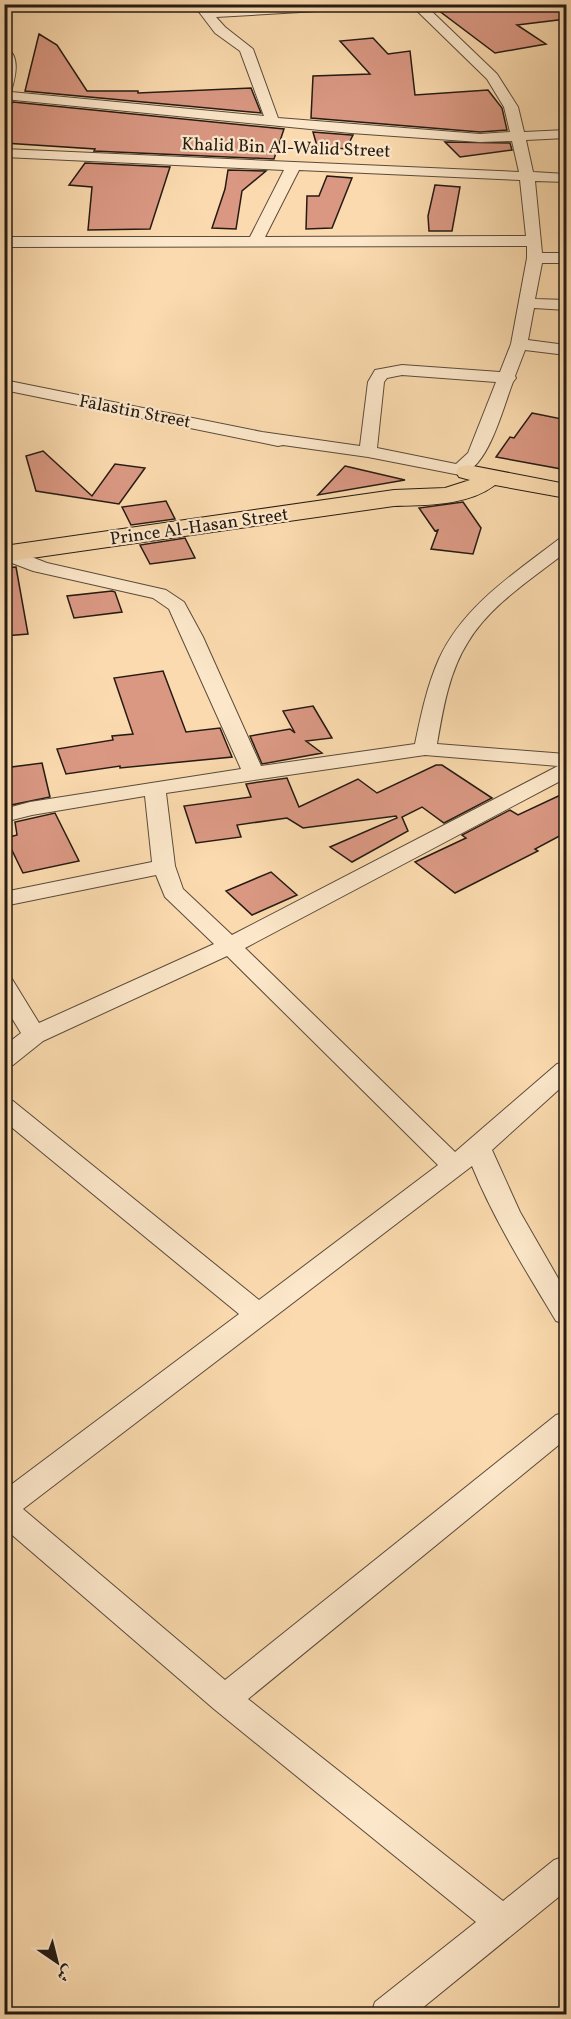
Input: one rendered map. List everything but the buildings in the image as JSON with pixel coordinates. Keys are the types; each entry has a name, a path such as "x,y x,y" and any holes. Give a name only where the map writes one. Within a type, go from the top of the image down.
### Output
{"main road":[{"name":"Prince Al-Hasan Street","path":"394,498 461,468 485,481 567,502"},
{"name":"Prince Al-Hasan Street","path":"6,554 394,498 453,493 485,481 567,491"}],"street":[{"path":"204,9 368,4"},
{"path":"416,4 492,77 511,107 527,176 535,258 519,345 508,378 461,468 485,481"},
{"path":"204,9 220,30 246,49 273,122"},
{"path":"4,51 11,69 4,93 273,122 480,138 567,134"},
{"name":"Khalid Bin Al-Walid Street","path":"4,153 567,178"},
{"path":"256,240 293,167"},
{"path":"4,242 534,241"},
{"path":"535,258 567,258"},
{"path":"526,303 567,305"},
{"path":"519,345 567,350"},
{"path":"368,452 376,382 381,374 402,370 508,378"},
{"name":"Falastin Street","path":"4,385 265,437 461,468"},
{"name":"Falastin Street","path":"265,437 305,448 461,468"},
{"path":"425,749 435,702 447,662 463,633 481,612 567,543"},
{"path":"6,554 40,567 159,594 177,606 254,774"},
{"path":"4,816 155,788 425,749 567,760"},
{"path":"4,1059 34,1035 230,946 567,770"},
{"path":"155,788 164,866 172,892 454,1166"},
{"path":"4,899 164,866"},
{"path":"4,984 34,1035"},
{"path":"503,1922 225,1699 4,1508 478,1148 567,1070"},
{"path":"4,1107 259,1315"},
{"path":"478,1148 490,1181 528,1252 567,1314"},
{"path":"225,1699 567,1423"},
{"path":"387,2014 567,1871"}]}
